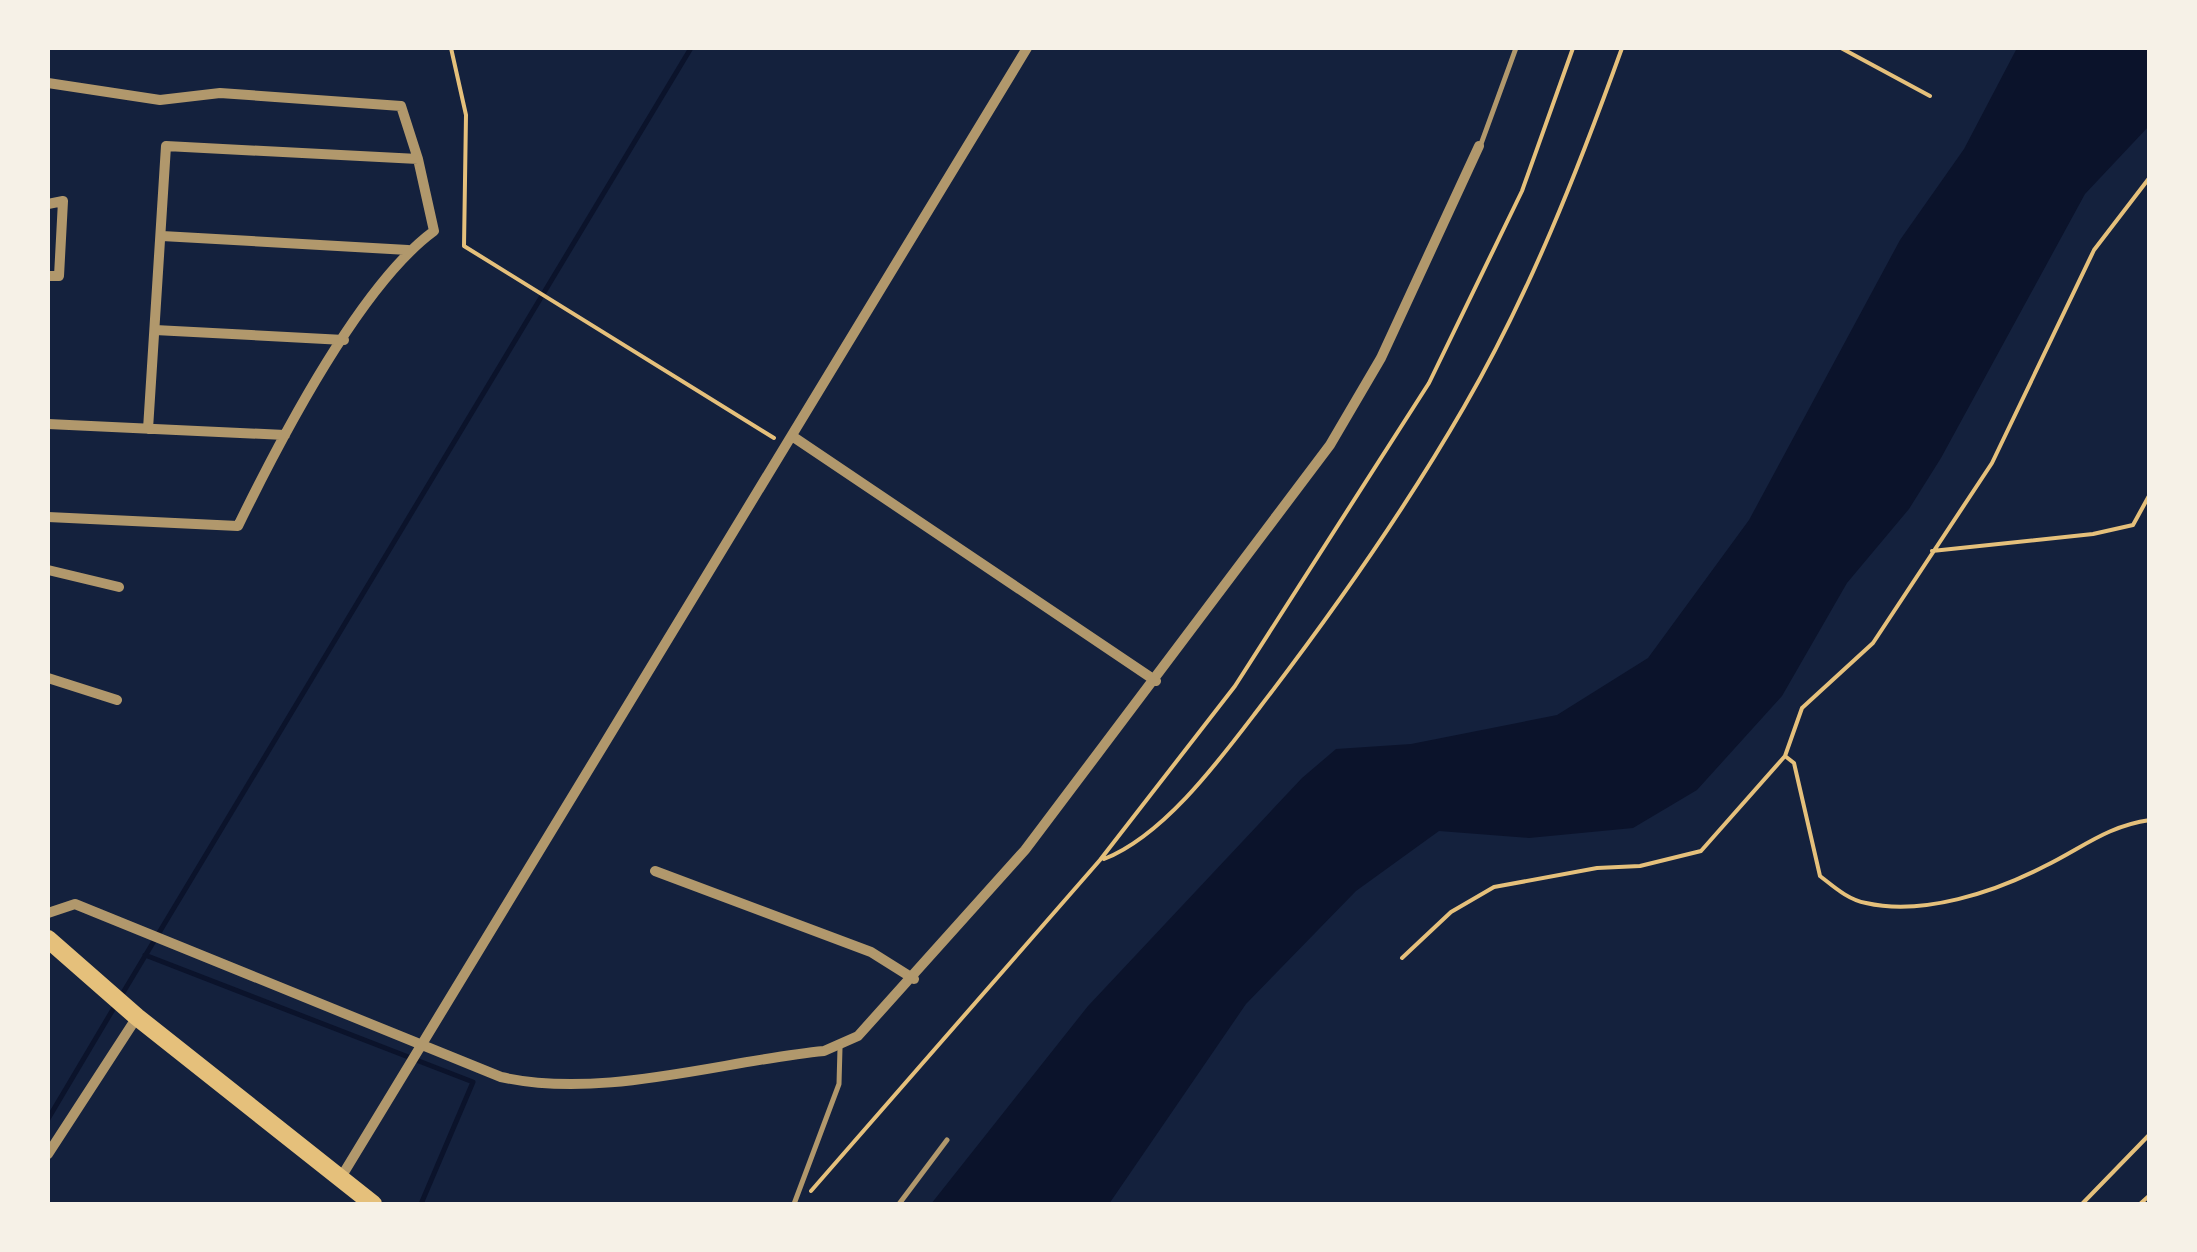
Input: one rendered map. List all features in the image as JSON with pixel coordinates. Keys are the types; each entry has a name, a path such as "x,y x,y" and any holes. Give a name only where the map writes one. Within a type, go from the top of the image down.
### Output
{"main road":[{"path":"48,939 137,1017 372,1204"}],"street":[{"path":"340,1179 1027,48"},
{"path":"48,83 160,100 220,94 401,106 434,231 408,250 344,340 285,435 238,526 48,518"},
{"path":"148,429 166,146 418,159"},
{"path":"48,913 76,904 501,1077 539,1086 584,1084 840,1048 858,1036 914,979 1026,850 1330,445 1382,358 1480,146"},
{"path":"48,204 62,201 58,276 48,276"},
{"path":"162,236 408,250"},
{"path":"155,330 344,340"},
{"path":"48,424 285,435"},
{"path":"789,441 1156,681"},
{"path":"48,570 120,587"},
{"path":"48,678 117,700"},
{"path":"655,871 872,952 914,979"},
{"path":"48,1154 137,1017"}],"lane":[{"path":"1480,146 1516,48"},
{"path":"794,1204 839,1084 840,1048"},
{"path":"900,1204 946,1140"}],"path":[{"path":"451,48 466,114 464,246 789,441"},
{"path":"809,1194 1100,860 1235,686 1429,383 1522,191 1573,48"},
{"path":"1100,860 1114,854 1171,810 1215,765 1296,660 1454,422 1544,246 1622,48"},
{"path":"1841,48 1930,96"},
{"path":"1402,958 1451,912 1494,887 1598,868 1640,866 1701,851 1785,756 1802,708 1873,643 1992,463 2094,250 2150,177"},
{"path":"1932,552 2093,534 2133,524 2150,494"},
{"path":"1785,756 1794,762 1820,876 1866,904 1920,904 1974,895 2046,866 2106,830 2150,820"},
{"path":"2082,1204 2150,1134"},
{"path":"2140,1204 2150,1194"}],"water":[{"path":"2017,48 2149,48 2149,126 2085,194 1941,458 1909,509 1847,583 1782,696 1697,790 1633,828 1529,838 1439,831 1356,891 1246,1004 1109,1204 931,1204 1088,1006 1302,778 1336,749 1411,744 1557,715 1648,658 1749,520 1900,240 1964,149"}],"waterway":[{"path":"121,996 691,48"},
{"path":"145,955 473,1082 421,1204"},
{"path":"48,1119 115,1006"}]}
